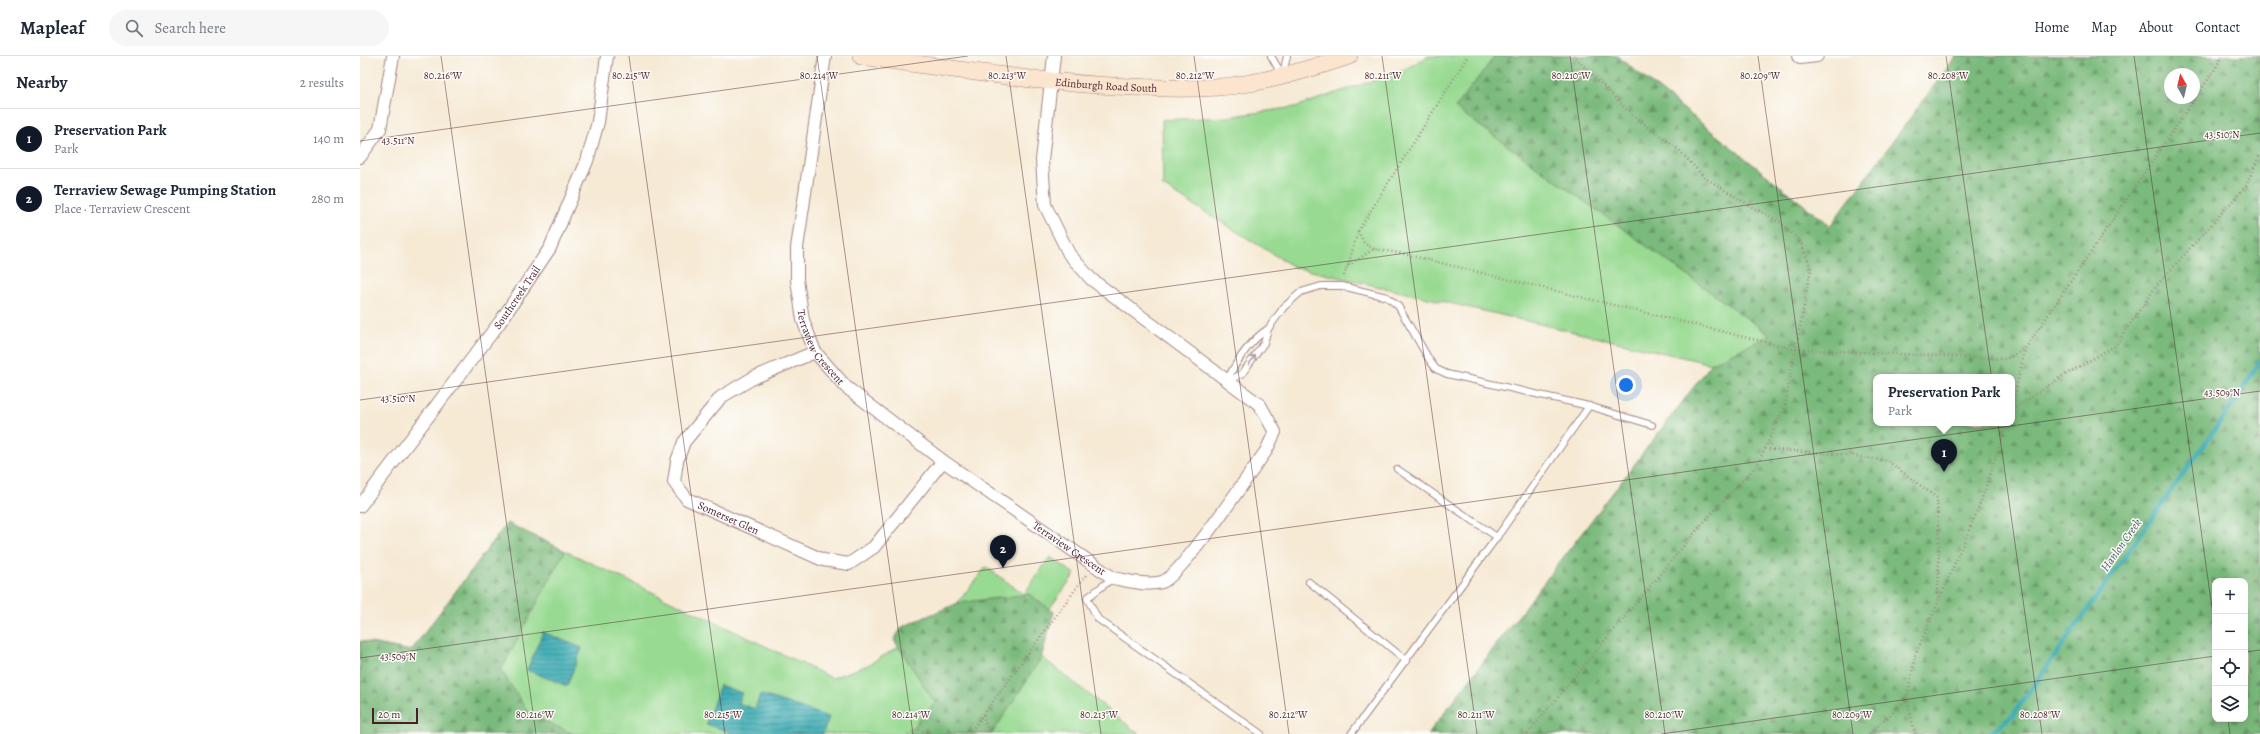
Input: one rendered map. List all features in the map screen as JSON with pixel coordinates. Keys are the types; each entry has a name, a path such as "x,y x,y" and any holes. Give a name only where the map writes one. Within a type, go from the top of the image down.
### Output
{"main road":[{"name":"Edinburgh Road South","path":"861,56 1050,82 1199,88 1232,85 1282,76 1349,56"}],"street":[{"path":"360,157 380,129 393,56"},
{"name":"Southcreek Trail","path":"360,506 500,322 550,248 587,161 598,122 607,56"},
{"name":"Terraview Crescent","path":"825,56 797,248 797,280 803,320 815,352 846,387 943,461 1093,565 1113,578 1138,583 1162,582 1184,563 1266,451 1275,432 1260,405 1226,382 1092,279 1069,254 1045,205 1042,160 1054,56"},
{"path":"1798,56 1800,58 1817,56"},
{"name":"Somerset Glen","path":"815,352 753,378 721,397 684,442 677,461 674,482 687,500 823,560 850,564 874,547 943,461"}],"lane":[{"path":"1271,56 1282,76"},
{"path":"1282,76 1287,56"},
{"path":"1226,382 1234,368 1258,336 1268,329 1284,307 1301,292 1321,286 1342,286 1387,297 1398,306 1430,361 1436,368 1447,374 1589,406 1652,425"},
{"path":"1226,382 1242,374 1264,343 1268,329"},
{"path":"1351,734 1407,661 1589,406"},
{"path":"1397,469 1496,537"},
{"path":"1113,578 1087,598 1098,619 1261,734"},
{"path":"1309,582 1407,661"}],"path":[{"path":"1342,286 1358,231 1468,56"},
{"path":"1526,734 1702,524 1757,465 1785,406 1794,349 1811,268 1800,241 1779,221 1752,207 1704,177 1679,150 1632,116 1574,56"},
{"path":"2015,394 2025,349 2215,69 2222,56"},
{"path":"2015,406 2061,377 2116,346 2157,285 2246,186 2260,154"},
{"path":"1358,231 1364,242 1374,249 1400,253 1794,349 2006,359 2025,349"},
{"path":"1347,266 1374,249"},
{"path":"1915,734 1907,699 1915,656 1979,507 2006,426"},
{"path":"1764,449 1848,455 1888,462 1937,498 1939,548 1938,603"},
{"path":"969,734 1093,565"},
{"path":"1869,734 1907,699"},
{"path":"983,714 989,734"},
{"path":"908,734 916,729 934,734"}],"green space":[{"path":"1429,56 1617,56 1830,226 1958,56 2260,56 2260,734 1428,734 1712,364 1294,267 1163,186 1162,120 1227,117 1295,107 1401,71"},
{"path":"1495,56 1617,56 1830,226 1956,56 2260,56 2260,734 1428,734 1712,363 1770,335 1455,108"},
{"path":"507,523 832,678 868,665 944,620 986,567 1024,594 1050,557 1075,574 1024,643 1139,734 360,734 360,641 411,651"},
{"path":"507,523 565,551 501,670 530,715 574,734 360,734 360,641 411,651"},
{"path":"1029,594 1054,612 1041,658 992,734 907,734 935,703 894,640 902,627 958,603"}],"water":[{"path":"543,632 582,648 567,686 527,670"},
{"path":"720,685 742,693 738,703 755,709 760,694 829,717 823,734 735,734 706,724"}],"waterway":[{"name":"Hanlon Creek","path":"1989,734 2013,715 2239,395 2260,361"}],"place":[{"name":"Preservation Park","path":"1944,472"},
{"name":"Terraview Sewage Pumping Station","path":"1003,568"}]}
